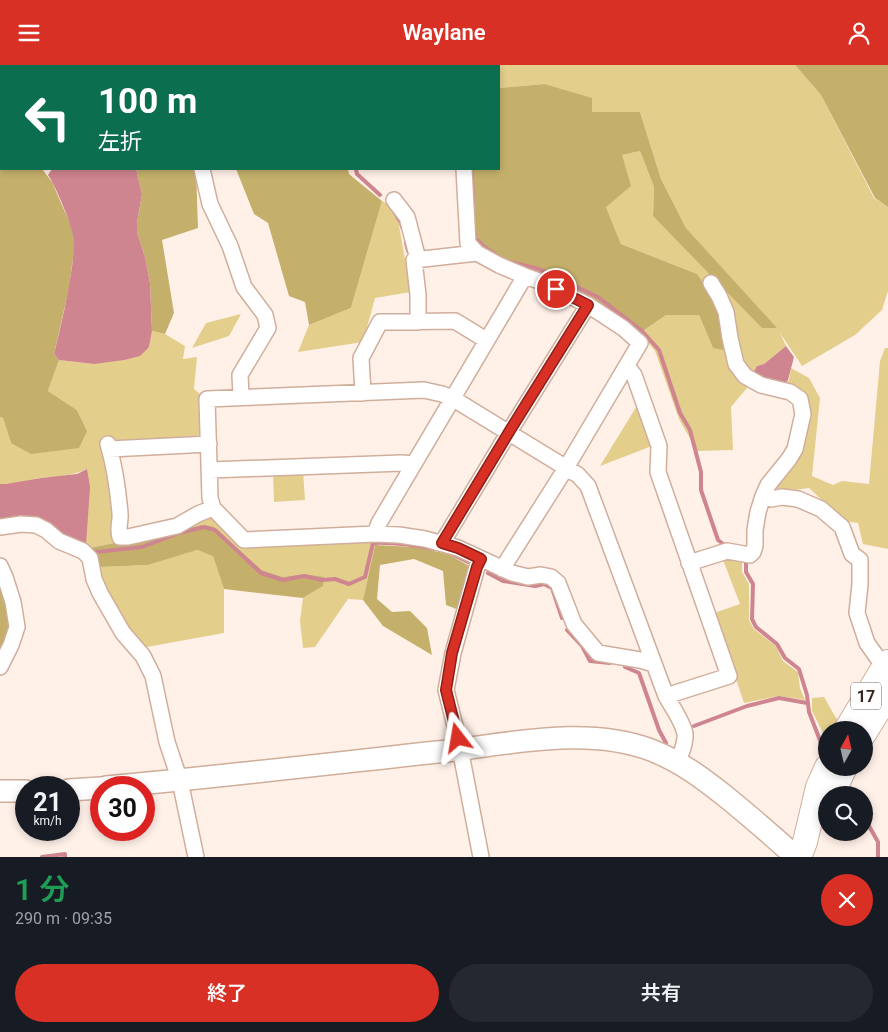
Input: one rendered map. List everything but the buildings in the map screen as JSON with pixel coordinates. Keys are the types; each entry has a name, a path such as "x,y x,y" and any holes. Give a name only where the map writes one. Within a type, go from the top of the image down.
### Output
{"main road":[{"name":"17","path":"851,721 886,664"},
{"name":"17","path":"872,721 888,695"},
{"path":"800,852 818,787 823,776"},
{"path":"800,852 818,819"}],"street":[{"path":"202,170 210,204 230,246 244,287 265,315 268,328 240,375 241,397"},
{"path":"464,170 468,243 477,253 499,265 539,281 588,305 623,328 640,343 566,468 502,569"},
{"path":"394,200 407,217 418,259"},
{"path":"418,322 418,295 414,260 477,253"},
{"path":"375,535 379,523 413,464 525,276"},
{"path":"689,563 733,552 750,555 753,552 758,512 763,496 768,485 795,449 803,414 800,399 790,392 761,385 745,376 736,364 726,313 711,283"},
{"path":"442,543 588,305"},
{"path":"363,393 361,358 380,322 455,321 486,340"},
{"path":"627,366 634,375 659,446 658,472 729,676 666,696"},
{"path":"654,663 598,653 574,624 558,583 551,577 541,575 528,577 512,573 458,548 442,543 399,535 244,540 214,508 210,498 207,399 424,390 442,394 452,399 578,475 588,486 654,663 666,696 682,725 685,734 684,746 678,762"},
{"path":"209,444 109,447 116,471 121,517 120,537 128,537 176,526 214,508"},
{"path":"210,470 413,464"},
{"path":"763,496 770,499 782,497 798,499 821,509 842,527 852,554 860,560 857,613 867,643 886,664"},
{"path":"0,527 21,524 36,525 46,530 59,541 83,551 90,558 94,579 100,593 123,633 142,657 153,676 167,741 180,781 196,857"},
{"path":"481,559 452,653 446,690 461,750 481,857"},
{"path":"0,565 13,601 17,627 0,667"},
{"path":"155,783 461,750 558,737 592,738 650,749 678,762 800,852"},
{"path":"0,791 15,791"}],"shaded area":[{"path":"500,65 795,65 821,95 874,198 888,207 888,291 882,310 855,335 802,366 780,333 786,346 764,364 757,366 753,373 730,352 747,388 731,407 733,450 697,451 679,419 655,351 640,333 666,315 699,315 713,348 697,274 621,244 606,207 622,155 640,151 654,187 653,216 776,328 686,228 661,179 640,112 592,112 544,84 500,88"},
{"path":"795,65 888,65 888,207 875,198 821,95"},
{"path":"544,84 592,98 592,112 640,112 661,179 686,228 777,328 762,328 653,216 654,187 640,151 622,155 631,186 606,207 621,244 697,274 716,302 729,351 713,348 699,315 666,315 640,333 595,300 537,272 505,262 471,242 469,170 500,170 500,88"},
{"path":"0,170 43,170 52,182 71,226 74,238 69,288 54,354 59,360 48,391 77,410 87,431 79,448 31,454 11,443 3,418 0,417"},
{"path":"51,170 136,170 142,194 137,232 145,257 150,283 152,331 149,347 140,356 94,364 59,360 54,354 72,267 74,240 63,206 48,175"},
{"path":"136,170 196,170 198,228 162,240 174,313 165,334 152,331 150,283 145,257 137,232 142,194"},
{"path":"236,170 348,170 349,174 382,201 351,308 309,325 305,302 289,296 268,223 254,214"},
{"path":"382,201 396,209 411,292 375,298 363,342 298,352 309,325 351,308"},
{"path":"241,314 229,336 192,348 206,323"},
{"path":"152,331 165,334 185,346 183,359 197,357 194,389 200,394 202,433 196,436 100,447 110,469 114,543 90,548 85,545 87,469 69,475 0,484 0,417 3,418 11,443 87,431 77,410 48,391 59,360 94,364 149,347"},
{"path":"786,346 794,357 788,380 785,384 767,380 753,373 757,366 764,364"},
{"path":"885,348 888,348 888,549 863,544 858,523 844,521 809,488 779,492 774,482 807,415 785,384 789,380 791,368 809,378 820,398 812,476 833,485 842,481 869,484 880,361"},
{"path":"638,404 652,446 600,466"},
{"path":"87,469 90,487 86,545 0,523 0,484 77,474"},
{"path":"303,471 305,500 274,502 273,473"},
{"path":"207,516 216,517 245,546 371,541 375,545 363,600 348,599 315,647 303,648 300,621 303,598 323,586 303,574 283,577 262,570 214,527 181,530"},
{"path":"203,525 214,527 262,570 283,577 303,574 324,577 323,586 303,598 224,589 213,556 197,550 148,565 101,567 89,552 90,548 114,543 132,543"},
{"path":"375,545 415,547 448,554 471,567 459,610 446,605 443,571 414,559 380,565 377,599 392,612 410,611 427,628 432,655 383,626 363,600"},
{"path":"196,550 213,555 224,589 224,633 141,648 103,594 101,567 148,565"},
{"path":"732,557 742,562 742,572 749,584 749,620 754,629 776,646 783,661 798,672 800,688 805,700 779,696 744,703 714,613 740,604 723,560"},
{"path":"0,573 13,625 0,653"},
{"path":"824,697 838,721 818,721 818,723 812,711 812,698"}],"waterway":[{"path":"356,170 357,174 380,195"},
{"path":"472,170 473,204"},
{"path":"394,211 402,227"},
{"path":"475,233 475,238 499,257"},
{"path":"406,243 408,251"},
{"path":"507,261 539,269 598,297 641,330 659,350 680,413 690,430 701,472 701,490 718,540 727,547"},
{"path":"91,550 96,552 142,547 179,533 204,527 215,530 261,573 283,580 304,576 322,580 335,579 349,584 365,577 373,543 403,544 434,549"},
{"path":"450,553 468,562"},
{"path":"742,559 746,562 746,572 753,584 752,619 756,627 777,644 785,658 799,669 807,695 809,712 818,735"},
{"path":"488,573 503,581 535,586 544,584 552,588 562,618"},
{"path":"567,630 582,646 590,661 610,663"},
{"path":"625,667 639,673 659,730 666,743"},
{"path":"694,726 747,706 779,698 807,703"},
{"path":"873,833 878,842 878,857"},
{"path":"42,857 65,854 65,857"}],"route":[{"path":"458,738 446,690 452,653 481,559 442,543 588,305 556,289"}]}
